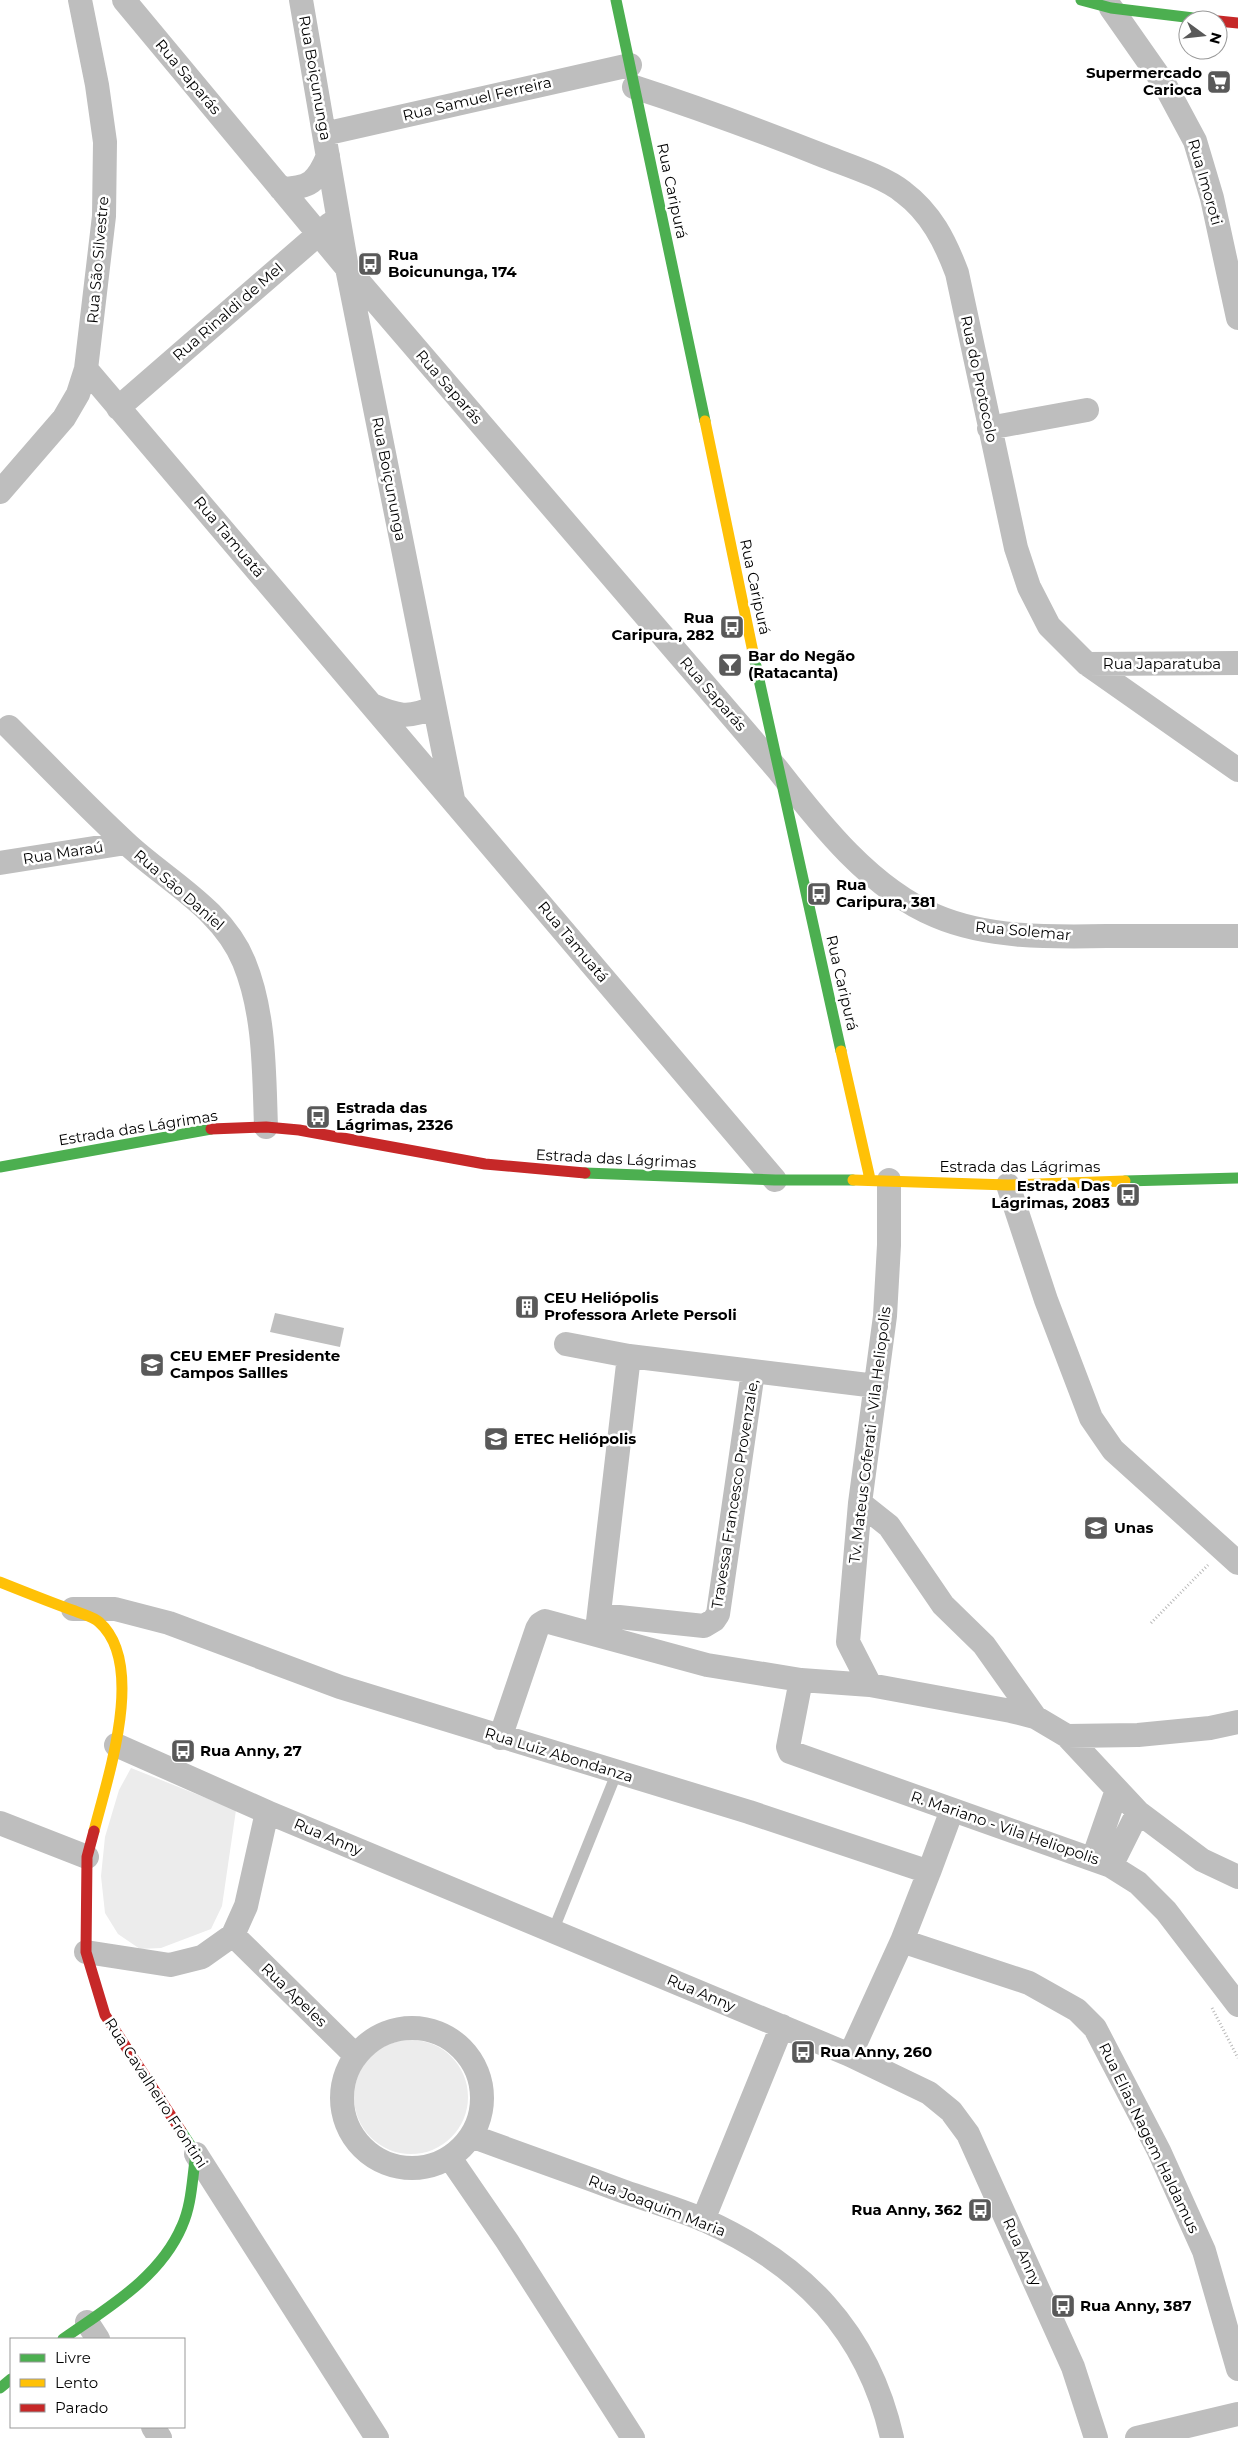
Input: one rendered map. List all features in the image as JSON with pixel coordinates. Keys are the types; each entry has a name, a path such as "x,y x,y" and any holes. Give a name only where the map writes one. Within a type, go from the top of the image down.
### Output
{"street":[{"name":"Rua Saparás","path":"124,0 347,268 778,770"},
{"name":"Rua Boiçununga","path":"301,0 347,268 453,801"},
{"name":"Rua Caripurá","path":"616,0 778,770 880,1179"},
{"path":"1081,0 1111,8 1178,16"},
{"name":"Rua São Silvestre","path":"0,492 64,418 78,394 86,369 104,216 105,142 87,3"},
{"name":"Rua Imoroti","path":"1111,8 1165,85 1195,141 1212,198 1238,318"},
{"name":"Rua Samuel Ferreira","path":"326,145 632,76"},
{"name":"Rua do Protocolo","path":"632,76 722,116 862,170 903,191 927,215 945,241 957,273 1016,548 1029,588 1049,626 1087,664 1238,770"},
{"name":"Rua Boiçununga","path":"281,189 299,188 307,185 322,171 326,145"},
{"name":"Rua Rinaldi de Mel","path":"118,408 339,217"},
{"name":"Rua Tamuatá","path":"86,369 775,1180"},
{"path":"989,428 1087,410"},
{"name":"Rua Japaratuba","path":"1087,664 1238,663"},
{"name":"Rua Tamuatá","path":"372,705 397,714 407,715 419,714 434,707"},
{"name":"Rua São Daniel","path":"9,727 126,843 191,897 224,928 244,961 256,999 264,1057 266,1126"},
{"name":"Rua Solemar","path":"778,770 819,823 856,860 902,897 936,916 975,928 1036,935 1238,936"},
{"name":"Rua Maraú","path":"0,863 126,843"},
{"name":"Estrada das Lágrimas","path":"0,1167 210,1129 266,1126 299,1130 485,1164 648,1177 775,1180 880,1179 1008,1185 1238,1178"},
{"name":"Tv. Mateus Coferati - Vila Heliopolis","path":"870,1685 848,1642 860,1503 876,1386 890,1245 880,1179"},
{"path":"1008,1185 1046,1300 1091,1418 1112,1450 1230,1556"},
{"path":"566,1344 629,1356 876,1386"},
{"path":"598,1624 629,1356"},
{"name":"Travessa Francesco Provenzale,","path":"598,1624 704,1626 714,1620 718,1614 753,1372"},
{"path":"860,1503 889,1526 944,1606 984,1645 1035,1717"},
{"name":"Rua Luiz Abondanza","path":"0,1582 71,1609 115,1610 169,1623 340,1687 500,1738 749,1812 929,1872"},
{"name":"Rua Cavalheiro Frontini","path":"71,1609 98,1621 111,1639 121,1665 122,1708 116,1745 87,1857 86,1952 105,2016 196,2154 377,2438"},
{"path":"500,1738 540,1624 545,1621 598,1624 646,1650 707,1665 801,1680 870,1685 1035,1717 1067,1736 1138,1812 1202,1860 1238,1876"},
{"name":"R. Mariano - Vila Heliopolis","path":"801,1680 788,1747 790,1752 1102,1862 1138,1882 1166,1911 1238,2005"},
{"path":"1067,1736 1138,1735 1210,1728 1238,1722"},
{"name":"Rua Anny","path":"116,1745 267,1812 850,2055 929,2093 951,2111 968,2134 1072,2367 1096,2438"},
{"path":"1102,1862 1117,1790"},
{"path":"850,2055 902,1941 952,1810"},
{"path":"86,1952 170,1965 202,1957 233,1935 246,1906 267,1812"},
{"path":"1102,1862 1138,1812"},
{"path":"0,1822 87,1857"},
{"name":"Rua Apeles","path":"233,1935 355,2055"},
{"name":"Rua Elias Nagem Haldamus","path":"902,1941 1029,1983 1077,2010 1095,2028 1158,2151 1204,2251 1238,2369"},
{"path":"703,2220 782,2026"},
{"path":"419,2027 442,2034 462,2048 476,2067 482,2090 481,2114 471,2136 450,2158 430,2167 408,2169 387,2165 368,2154 353,2138 344,2118 341,2096 345,2074 355,2055 373,2039 395,2029 419,2027"},
{"name":"Rua Joaquim Maria","path":"471,2136 703,2220 779,2261 812,2289 842,2326 864,2360 888,2422 892,2438"},
{"path":"67,2338 93,2331 168,2250 182,2226 190,2196 196,2154"},
{"path":"450,2158 507,2241 633,2438"},
{"path":"0,2388 10,2380"},
{"path":"1137,2438 1238,2414"}],"lane":[{"path":"553,1931 617,1772"}],"path":[{"path":"1151,1622 1230,1556"},
{"path":"1220,2024 1238,2058"}],"shaded area":[{"path":"275,1313 344,1328 340,1347 270,1332"},
{"path":"131,1768 236,1810 222,1906 211,1929 161,1948 140,1949 118,1934 105,1913 101,1876 105,1837 119,1790"},
{"path":"411,2040 433,2045 451,2057 463,2075 468,2097 463,2119 451,2137 433,2149 411,2154 389,2149 371,2137 359,2119 354,2097 359,2075 371,2057 389,2045"}],"traffic: fast":[{"path":"616,0 705,421"},
{"path":"1081,0 1111,8 1178,16"},
{"path":"754,657 841,1051"},
{"path":"0,1167 211,1129"},
{"path":"585,1173 775,1180 853,1180"},
{"path":"1125,1181 1238,1178"},
{"path":"64,2338 131,2290 160,2261 172,2245 188,2209 196,2154 181,2131"},
{"path":"0,2388 10,2380"}],"traffic: slow":[{"path":"705,421 754,657"},
{"path":"841,1051 870,1179"},
{"path":"853,1180 1008,1185 1125,1181"},
{"path":"0,1582 94,1619 99,1622 113,1641 120,1665 122,1693 114,1753 94,1831"}],"traffic: jam":[{"path":"1228,22 1238,23"},
{"path":"211,1129 266,1127 299,1130 485,1164 585,1173"},
{"path":"94,1831 87,1857 86,1952 105,2015 181,2131"}],"place":[{"name":"Supermercado Carioca","path":"1219,82"},
{"name":"Rua Boicununga, 174","path":"370,264"},
{"name":"Rua Caripura, 282","path":"732,627"},
{"name":"Bar do Negão (Ratacanta)","path":"730,665"},
{"name":"Rua Caripura, 381","path":"819,894"},
{"name":"Estrada das Lágrimas, 2326","path":"318,1117"},
{"name":"Estrada Das Lágrimas, 2083","path":"1128,1195"},
{"name":"CEU Heliópolis Professora Arlete Persoli","path":"527,1307"},
{"name":"CEU EMEF Presidente Campos Sallles","path":"152,1365"},
{"name":"ETEC Heliópolis","path":"496,1439"},
{"name":"Unas","path":"1096,1528"},
{"name":"Rua Anny, 27","path":"183,1751"},
{"name":"Rua Anny, 260","path":"803,2052"},
{"name":"Rua Anny, 362","path":"980,2210"},
{"name":"Rua Anny, 387","path":"1063,2306"}]}
